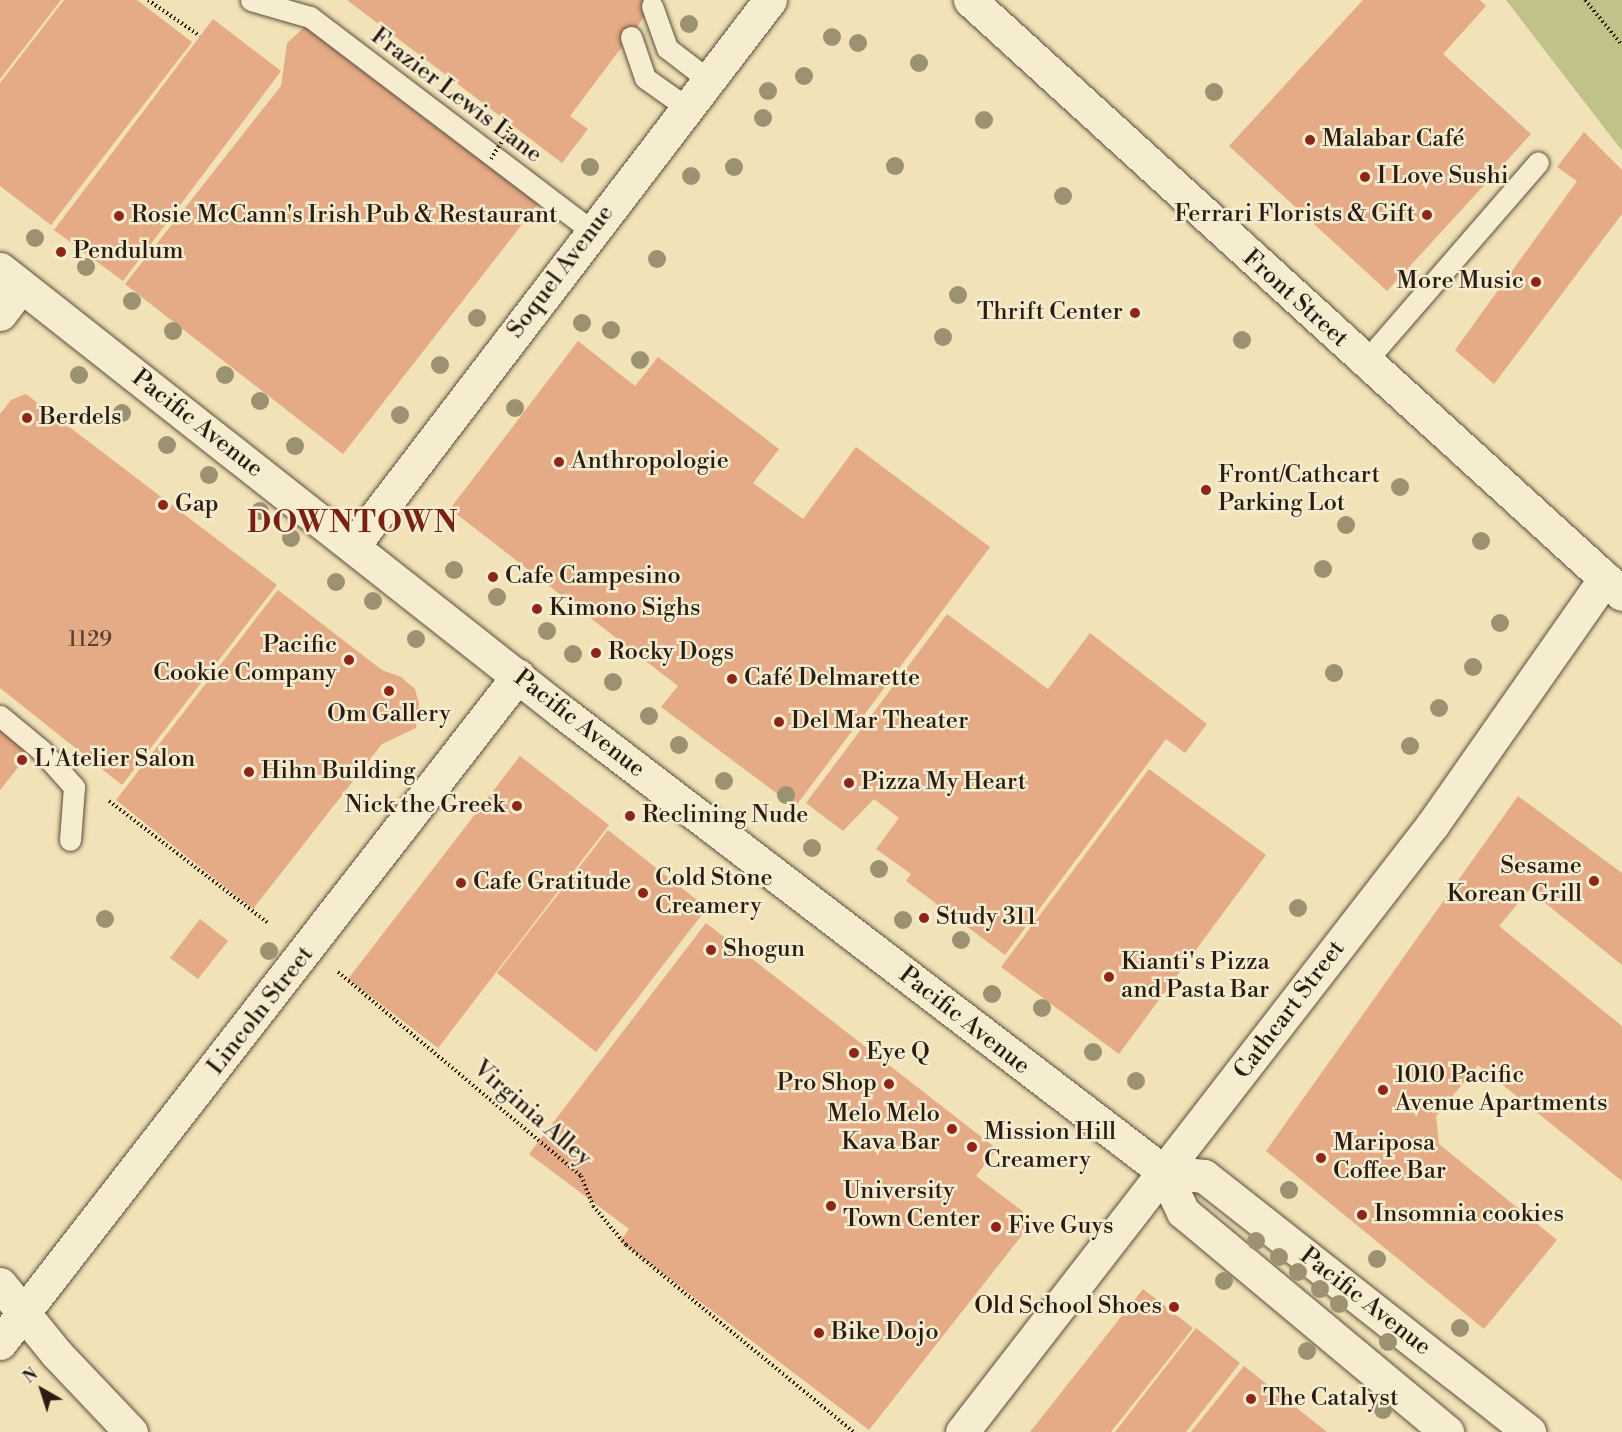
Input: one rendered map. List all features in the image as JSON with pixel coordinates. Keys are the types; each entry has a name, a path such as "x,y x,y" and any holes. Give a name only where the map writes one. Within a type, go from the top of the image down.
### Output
{"street":[{"name":"Soquel Avenue","path":"353,546 706,78 770,0"},
{"name":"Front Street","path":"970,0 1613,586"},
{"name":"Pacific Avenue","path":"11,277 518,676 1164,1172 1183,1212 1447,1432"},
{"path":"0,314 11,277"},
{"name":"Cathcart Street","path":"962,1432 1433,824 1613,586"},
{"name":"Lincoln Street","path":"0,1343 308,951 518,676"},
{"name":"Pacific Avenue","path":"1164,1172 1204,1176 1529,1432"},
{"path":"0,1284 131,1432"}],"lane":[{"name":"Frazier Lewis Lane","path":"250,0 310,17 592,231"},
{"path":"652,6 667,48 706,78"},
{"path":"631,37 645,78 686,107"},
{"path":"1365,362 1538,162"},
{"path":"0,716 41,750 74,787 70,840"}],"path":[{"path":"148,0 200,36"},
{"path":"1585,0 1622,45"},
{"path":"491,159 512,126"},
{"path":"98,793 268,923"},
{"name":"Virginia Alley","path":"308,951 581,1176 592,1206 626,1245 854,1432"}],"green space":[{"path":"1506,0 1622,0 1622,150 1616,143"}],"building":[{"path":"0,0 61,0 0,79"},
{"path":"64,0 137,0 192,42 51,225 0,186 0,83"},
{"path":"347,0 657,0 570,116 588,129 562,163"},
{"path":"1363,0 1480,0 1486,6 1443,54 1531,134 1387,291 1229,146"},
{"path":"213,19 281,71 123,281 54,230"},
{"path":"310,22 542,199 343,454 125,284 281,86 287,43"},
{"name":"More Music","path":"1584,132 1622,170 1622,214 1494,384 1455,350 1577,181 1557,167"},
{"path":"578,341 635,386 658,357 779,449 753,483 803,519 856,447 990,547 795,807 661,707 678,686 450,509"},
{"path":"26,394 277,585 122,785 0,688 0,414 11,400"},
{"name":"Hihn Building","path":"278,590 382,670 401,677 415,689 419,704 416,728 382,744 253,909 116,800"},
{"path":"947,614 1048,689 1090,633 1207,724 1185,753 1166,739 1005,955 906,881 911,874 876,849 899,818 874,799 843,831 806,803"},
{"path":"0,723 24,741 25,759 0,790"},
{"path":"520,756 609,825 438,1048 348,979"},
{"path":"1149,769 1266,855 1119,1054 1001,967"},
{"name":"1010 Pacific Avenue Apartments","path":"1518,796 1622,873 1622,965 1529,890 1499,926 1622,1026 1622,1181 1478,1065 1436,1116 1439,1144 1557,1240 1484,1329 1266,1151"},
{"path":"608,830 707,908 596,1052 497,973"},
{"path":"200,919 228,941 198,979 170,958"},
{"name":"University Town Center","path":"706,923 997,1149 976,1176 1034,1220 869,1430 620,1241 629,1229 529,1154"},
{"path":"1143,1289 1193,1328 1111,1432 1030,1432"},
{"path":"1196,1328 1240,1363 1186,1432 1115,1432"},
{"name":"The Catalyst","path":"1244,1366 1327,1432 1191,1432"}],"place":[{"name":"Malabar Café","path":"1310,140"},
{"name":"I Love Sushi","path":"1365,177"},
{"name":"Ferrari Florists & Gift","path":"1427,215"},
{"name":"Rosie McCann's Irish Pub & Restaurant","path":"119,216"},
{"name":"Pendulum","path":"61,252"},
{"name":"More Music","path":"1536,282"},
{"name":"Thrift Center","path":"1135,313"},
{"name":"Berdels","path":"27,418"},
{"name":"Anthropologie","path":"559,462"},
{"name":"Front/Cathcart Parking Lot","path":"1206,490"},
{"name":"Gap","path":"163,505"},
{"name":"Cafe Campesino","path":"493,577"},
{"name":"Kimono Sighs","path":"537,609"},
{"name":"Rocky Dogs","path":"596,653"},
{"name":"Pacific Cookie Company","path":"349,660"},
{"name":"Café Delmarette","path":"732,679"},
{"name":"Om Gallery","path":"389,691"},
{"name":"Del Mar Theater","path":"779,722"},
{"name":"L'Atelier Salon","path":"22,760"},
{"name":"Hihn Building","path":"249,772"},
{"name":"Pizza My Heart","path":"849,783"},
{"name":"Nick the Greek","path":"517,806"},
{"name":"Reclining Nude","path":"630,816"},
{"name":"Sesame Korean Grill","path":"1594,881"},
{"name":"Cafe Gratitude","path":"461,883"},
{"name":"Cold Stone Creamery","path":"643,893"},
{"name":"Study 311","path":"924,918"},
{"name":"Shogun","path":"711,950"},
{"name":"Kianti's Pizza and Pasta Bar","path":"1109,977"},
{"name":"Eye Q","path":"854,1053"},
{"name":"Pro Shop","path":"889,1084"},
{"name":"1010 Pacific Avenue Apartments","path":"1383,1090"},
{"name":"Melo Melo Kava Bar","path":"952,1129"},
{"name":"Mission Hill Creamery","path":"972,1147"},
{"name":"Mariposa Coffee Bar","path":"1321,1158"},
{"name":"University Town Center","path":"831,1206"},
{"name":"Insomnia cookies","path":"1362,1215"},
{"name":"Five Guys","path":"996,1227"},
{"name":"Old School Shoes","path":"1174,1307"},
{"name":"Bike Dojo","path":"819,1333"},
{"name":"The Catalyst","path":"1251,1399"}],"district":[{"name":"DOWNTOWN","path":"353,523"}]}
